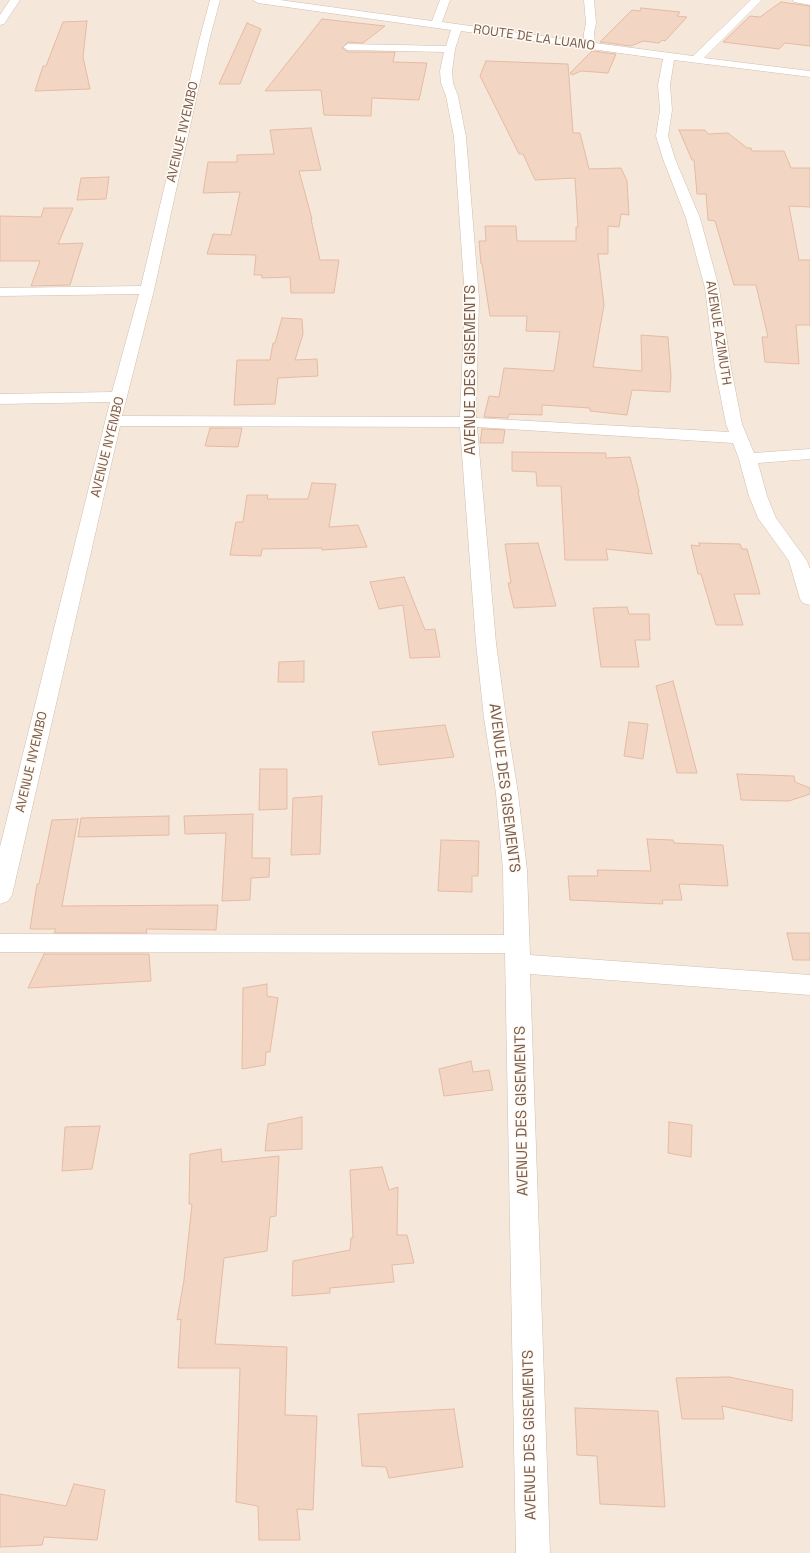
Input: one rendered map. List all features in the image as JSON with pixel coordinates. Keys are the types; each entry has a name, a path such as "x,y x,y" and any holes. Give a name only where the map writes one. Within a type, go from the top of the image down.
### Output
{"street":[{"path":"0,22 15,0"},
{"name":"AVENUE NYEMBO","path":"0,895 113,421 147,290 204,41 215,0"},
{"name":"ROUTE DE LA LUANO","path":"258,0 295,3 446,27 810,74"},
{"name":"AVENUE DES GISEMENTS","path":"445,0 446,27 450,49 446,71 447,83 452,96 460,137 472,298 468,422 486,643 495,718 507,793 515,870 533,1553"},
{"path":"589,0 591,23 589,33 590,46"},
{"path":"696,60 757,0"},
{"path":"798,0 810,2"},
{"path":"348,47 450,49"},
{"name":"AVENUE AZIMUTH","path":"669,57 664,85 666,110 662,136 669,159 693,218 711,282 715,300 728,398 738,438 748,459 758,496 768,518 798,561 810,599"},
{"path":"0,292 147,290"},
{"path":"0,399 120,397"},
{"path":"113,421 468,422 738,438"},
{"path":"748,459 810,454"},
{"path":"0,943 518,954 810,985"}],"shaded area":[{"path":"0,0 810,0 810,1553 0,1553"}],"building":[{"path":"781,2 810,6 810,46 785,43 779,49 723,42 750,16 760,17"},
{"path":"641,8 680,12 677,16 687,17 665,41 662,40 659,43 643,41 631,46 600,42 632,10 640,11"},
{"path":"322,19 385,26 363,43 348,42 342,48 348,52 395,52 393,62 427,63 419,100 372,98 371,116 324,115 321,90 265,91"},
{"path":"87,21 83,57 90,89 35,91 43,66 46,66 63,22"},
{"path":"247,23 261,29 240,84 219,84"},
{"path":"592,51 616,54 608,73 581,71 572,75 570,73"},
{"path":"486,61 568,64 573,133 580,133 589,169 621,168 627,181 629,215 621,214 619,227 608,226 608,254 598,254 604,305 593,367 642,371 641,335 668,337 671,376 670,392 632,390 627,415 590,411 590,408 542,405 542,415 509,414 508,418 484,417 489,396 499,397 504,368 554,371 560,332 526,331 527,316 490,316 481,264 479,241 486,241 485,226 516,226 517,241 576,241 576,227 578,227 575,178 535,180 523,154 519,154 480,76"},
{"path":"311,128 321,170 299,171 312,219 320,260 339,260 334,293 291,293 290,277 262,278 262,275 254,275 256,255 207,254 213,234 231,235 240,192 203,193 208,162 237,162 237,155 274,154 270,130"},
{"path":"679,130 705,130 708,134 728,133 747,148 751,148 752,151 784,151 791,168 810,168 810,207 789,206 799,260 810,260 810,325 796,325 799,364 765,362 762,337 768,337 756,285 734,285 715,221 708,220 706,194 697,194 694,160 692,160"},
{"path":"109,177 106,199 77,200 81,178"},
{"path":"44,208 73,208 58,244 83,243 70,285 31,286 40,261 0,261 0,216 41,217"},
{"path":"282,318 302,319 303,334 295,360 317,359 318,376 278,378 275,404 234,405 237,360 270,360 273,343 275,343"},
{"path":"210,428 242,428 238,447 205,446"},
{"path":"482,429 505,430 503,443 480,443"},
{"path":"512,452 606,453 606,458 630,457 652,554 606,549 608,560 565,560 561,486 537,486 536,472 512,471"},
{"path":"312,483 336,484 329,527 358,525 367,547 322,550 322,548 262,549 261,556 230,555 236,522 243,522 247,495 268,495 267,499 308,499"},
{"path":"538,543 556,606 514,608 508,583 511,583 505,544"},
{"path":"699,543 740,544 742,549 747,549 760,594 734,594 743,625 716,625 701,574 698,574 691,545 700,546"},
{"path":"404,577 425,630 435,629 440,657 410,658 403,605 379,609 370,582"},
{"path":"627,607 629,614 649,614 650,640 635,640 639,667 601,667 593,608"},
{"path":"304,661 304,682 278,682 279,662"},
{"path":"673,681 697,773 677,773 656,686"},
{"path":"629,722 648,724 643,759 624,756"},
{"path":"445,725 454,757 379,765 372,732"},
{"path":"260,769 287,769 287,809 259,810"},
{"path":"737,774 794,776 795,782 810,788 810,794 789,801 741,800"},
{"path":"322,796 320,854 291,855 293,798"},
{"path":"253,814 252,858 270,858 269,877 251,878 250,900 222,901 226,833 185,834 184,816"},
{"path":"169,816 169,835 78,837 81,818"},
{"path":"78,819 62,906 218,905 216,930 146,929 147,933 54,933 56,929 30,929 37,884 39,884 52,820"},
{"path":"647,839 673,840 674,843 723,845 728,886 679,884 682,900 662,900 663,904 570,900 568,876 598,876 597,870 651,871"},
{"path":"441,840 479,841 478,876 472,876 472,892 438,891"},
{"path":"787,933 810,933 810,960 793,960"},
{"path":"44,954 149,954 151,981 28,988"},
{"path":"267,984 267,996 278,998 270,1052 266,1052 265,1065 242,1069 243,988"},
{"path":"471,1061 473,1072 489,1070 493,1090 444,1096 439,1069"},
{"path":"302,1117 302,1149 265,1151 268,1124"},
{"path":"669,1122 692,1125 691,1157 668,1153"},
{"path":"100,1126 92,1169 62,1171 65,1127"},
{"path":"221,1149 222,1162 279,1156 276,1216 270,1217 267,1251 224,1258 215,1344 287,1347 285,1415 317,1416 313,1510 297,1509 300,1540 259,1540 258,1506 236,1502 240,1368 178,1368 181,1319 177,1320 184,1280 192,1204 189,1204 190,1154"},
{"path":"382,1167 389,1190 398,1187 397,1235 407,1235 414,1263 392,1265 394,1282 330,1288 330,1293 292,1296 293,1261 350,1250 351,1238 353,1238 350,1170"},
{"path":"729,1377 793,1390 792,1421 722,1406 724,1419 682,1419 676,1378"},
{"path":"575,1408 658,1411 665,1507 600,1504 597,1456 577,1455"},
{"path":"454,1409 463,1467 389,1478 386,1467 362,1466 358,1414"},
{"path":"74,1484 105,1490 97,1540 44,1537 42,1545 0,1547 0,1494 66,1506"}]}
